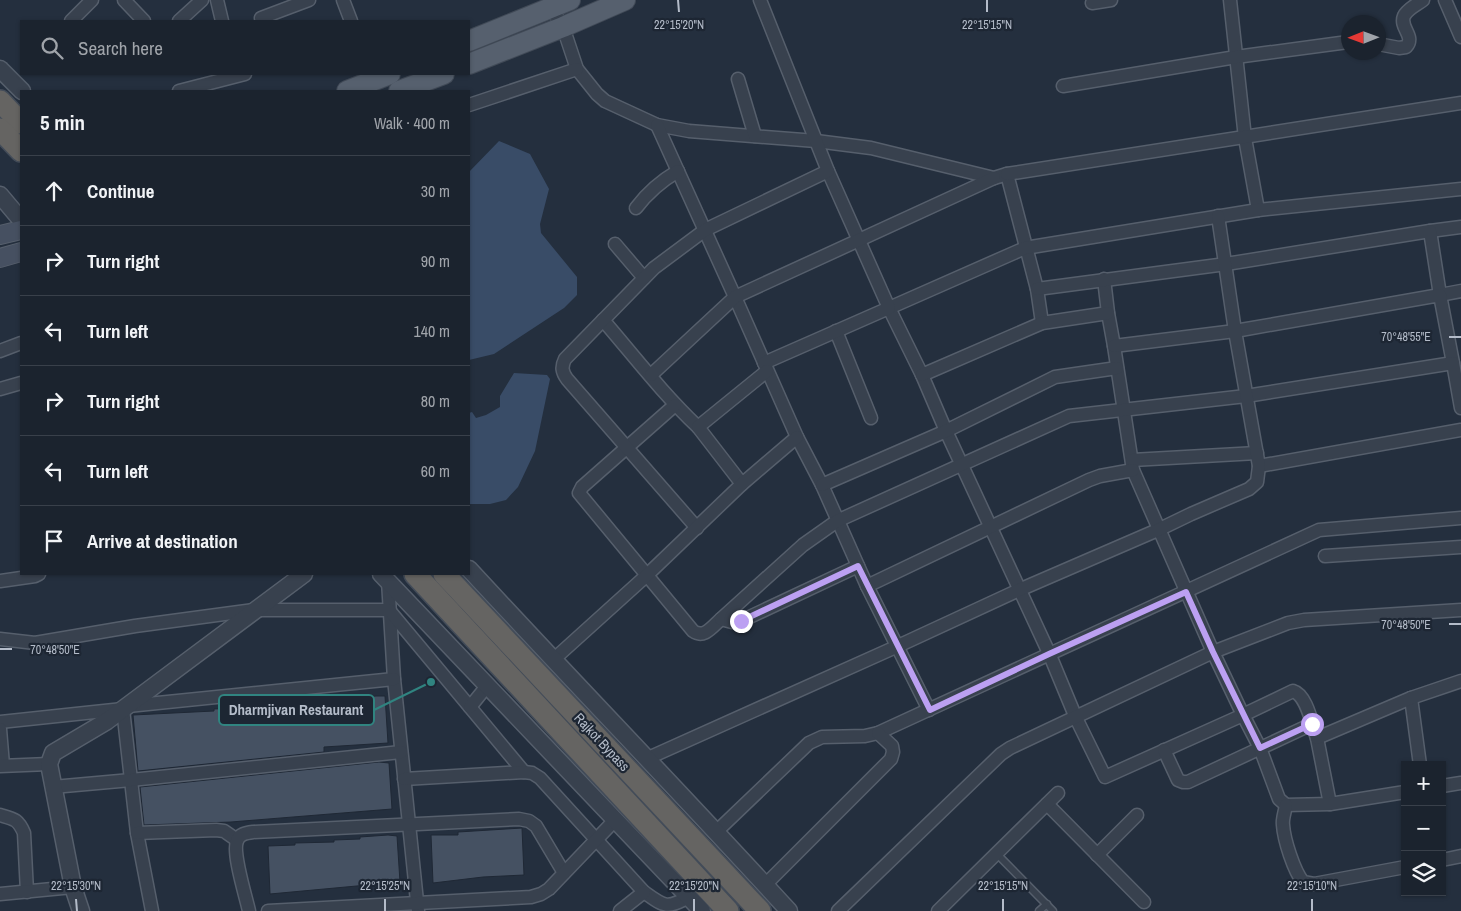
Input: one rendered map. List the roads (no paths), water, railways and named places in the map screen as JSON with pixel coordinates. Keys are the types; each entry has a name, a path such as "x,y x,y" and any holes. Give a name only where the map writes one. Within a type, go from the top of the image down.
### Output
{"highway":[{"path":"0,100 20,122"},
{"path":"0,129 20,151"},
{"name":"Rajkot Bypass","path":"416,575 728,911"},
{"name":"Rajkot Bypass","path":"445,575 760,911"}],"main road":[{"path":"570,0 473,40 477,61 625,0"},
{"path":"402,90 441,75"},
{"path":"350,90 378,80"},
{"path":"0,235 20,230"},
{"path":"0,258 20,252"}],"street":[{"path":"72,20 92,0"},
{"path":"124,0 143,20"},
{"path":"180,20 202,0"},
{"path":"217,0 222,20"},
{"path":"262,18 309,0"},
{"path":"343,0 351,20"},
{"path":"760,0 828,170 889,308 922,375 1018,590 1049,654 1076,718 1105,777 1293,691 1299,693 1303,698 1317,738 1330,804"},
{"path":"1092,4 1111,0"},
{"path":"1230,0 1246,138 1258,210"},
{"path":"1386,46 1399,48 1406,47 1410,37 1403,17 1423,0"},
{"path":"1447,1 1461,37"},
{"path":"551,8 563,27 577,69 597,94 605,101 657,125 689,131 816,141 883,151 994,178"},
{"path":"1063,86 1341,43"},
{"path":"0,69 21,90"},
{"path":"470,106 577,69"},
{"path":"182,90 229,76 229,90"},
{"path":"738,79 755,136"},
{"path":"651,375 736,297 994,178 1067,164 1246,138 1461,103"},
{"path":"657,125 736,297 797,437 822,485 867,586 930,710"},
{"path":"697,528 563,373 562,366 565,359 654,268 705,230 828,170"},
{"path":"636,208 660,182 678,171"},
{"path":"1007,174 1037,289 1042,323"},
{"path":"698,427 765,367 836,331 1025,248 1258,210 1461,188"},
{"path":"0,195 20,219"},
{"path":"646,759 1018,590 1160,529 1249,488 1256,482 1258,459 1235,331 1218,216"},
{"path":"1037,289 1226,264 1461,227"},
{"path":"1430,231 1440,295 1455,355 1461,408"},
{"path":"615,244 644,278"},
{"path":"1104,279 1133,465 1186,592 1260,748 1279,799 1286,805 1330,804 1401,793"},
{"path":"1114,346 1235,331 1461,291"},
{"path":"922,375 1042,323 1108,313"},
{"path":"603,320 675,405 698,427 742,484"},
{"path":"836,331 872,418"},
{"path":"0,351 20,343"},
{"path":"675,405 582,486 579,493 646,576 697,634 702,634 708,632 802,545 837,521 1069,416 1246,396 1455,355"},
{"path":"822,485 946,431 1055,378 1117,368"},
{"path":"0,389 20,383"},
{"path":"867,586 1089,480 1133,465 1258,459 1461,430"},
{"path":"553,660 646,576 742,484 797,437"},
{"path":"716,832 809,743 822,737 865,736 878,733 1320,530 1461,518"},
{"path":"1326,556 1461,546"},
{"path":"721,620 741,621 858,566"},
{"path":"470,570 789,911"},
{"path":"0,581 37,575"},
{"path":"81,911 73,887 49,764 53,753 107,721 303,575"},
{"path":"384,578 389,610 417,908"},
{"path":"384,578 702,911"},
{"path":"0,639 35,643 135,626 254,610 389,610"},
{"path":"389,610 524,772"},
{"path":"838,911 1000,754 1213,652 1296,621 1461,610"},
{"path":"0,722 394,679"},
{"path":"1317,738 1411,698 1461,681"},
{"path":"470,707 487,686"},
{"path":"1411,698 1419,761"},
{"path":"125,707 137,833 152,911"},
{"path":"1164,750 1178,780 1188,782 1312,724"},
{"path":"0,729 2,765 49,764"},
{"path":"765,885 891,759 892,746 878,733"},
{"path":"54,786 131,780 402,752"},
{"path":"404,779 524,772 532,774 540,778 644,892 658,902 667,905 674,905 689,897"},
{"path":"1446,785 1461,783"},
{"path":"938,911 1058,793"},
{"path":"1046,804 1144,902"},
{"path":"1286,805 1282,823 1284,834 1298,876 1303,882 1314,884 1401,868"},
{"path":"0,815 16,819 24,833 27,892"},
{"path":"1097,855 1137,815"},
{"path":"249,911 235,850 237,840 244,833 252,832 519,819 529,821 536,826 564,873"},
{"path":"268,911 417,908 531,897 549,889 615,820"},
{"path":"137,833 216,830 224,831 237,840"},
{"path":"1446,859 1461,856"},
{"path":"0,894 73,887"},
{"path":"620,911 644,892"}],"lane":[{"path":"996,853 1054,911"},
{"path":"1039,911 1047,904"}],"water":[{"path":"499,141 530,154 549,189 540,224 541,233 577,277 577,295 564,308 494,354 470,360 470,171"},
{"path":"514,373 547,375 550,379 535,451 518,487 506,500 490,504 470,504 470,413 472,412 476,418 486,415 500,407 500,396"}],"place":[{"name":"Dharmjivan Restaurant","path":"431,682"}]}
